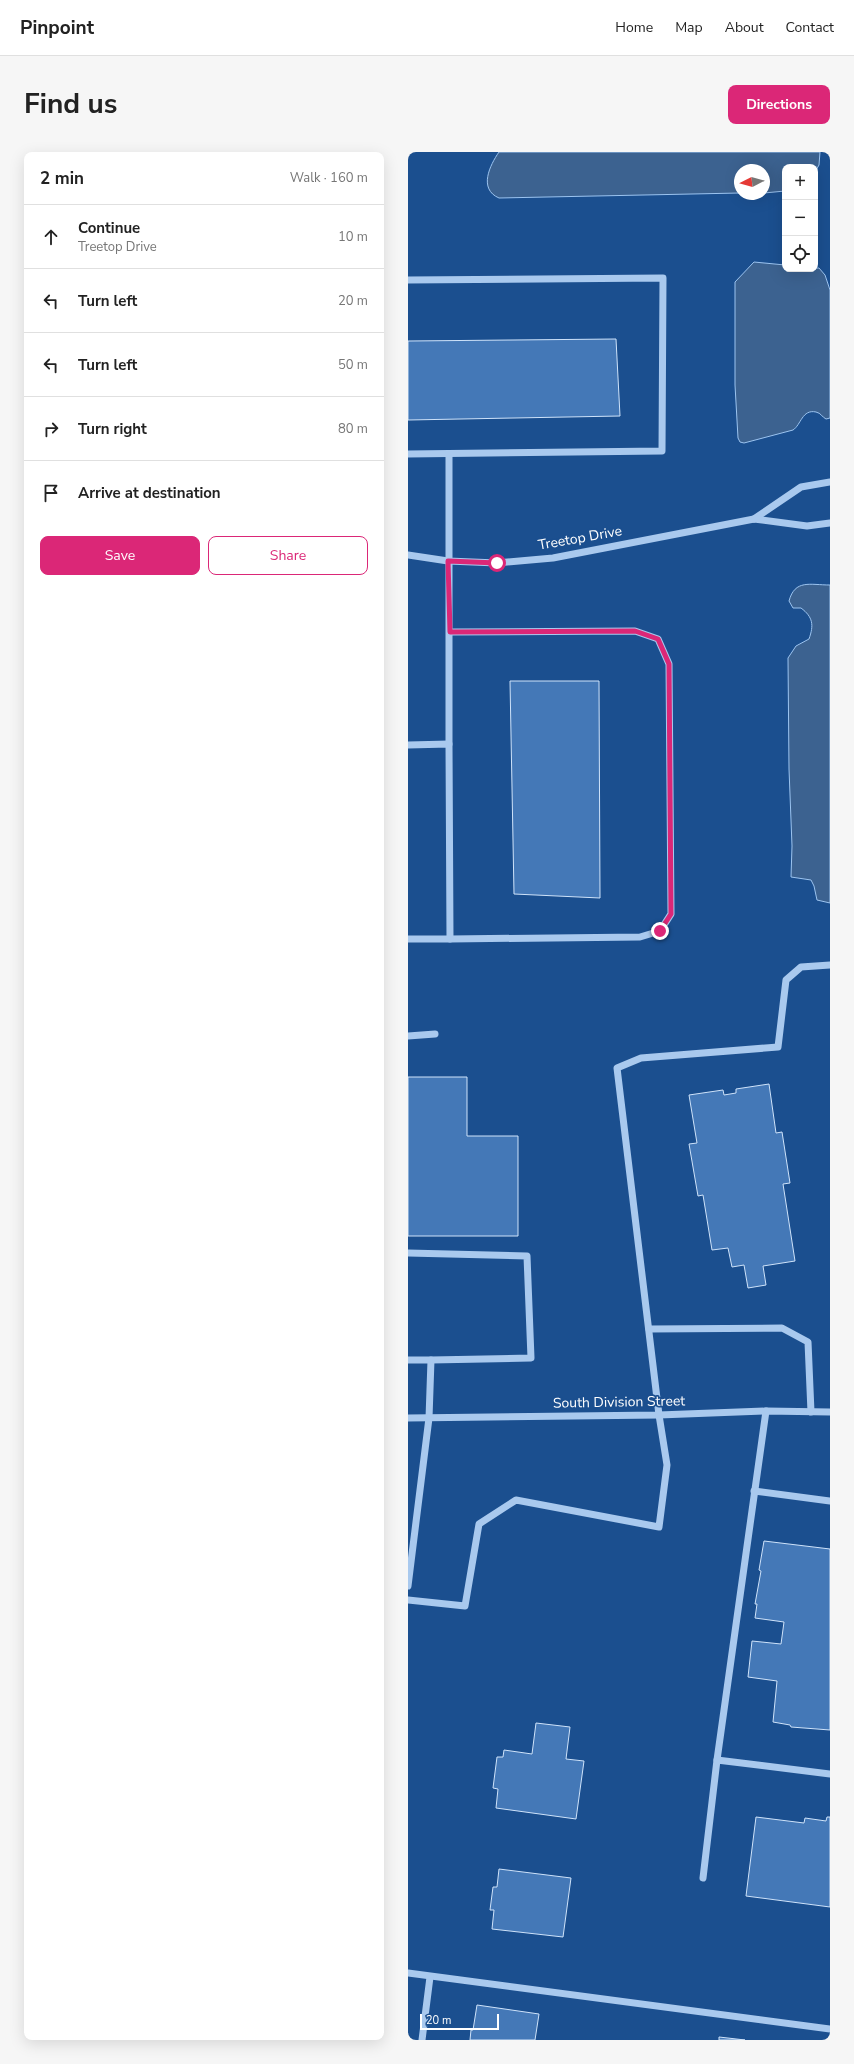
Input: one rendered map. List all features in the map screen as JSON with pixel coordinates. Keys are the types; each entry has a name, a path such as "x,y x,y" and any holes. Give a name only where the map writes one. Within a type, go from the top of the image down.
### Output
{"street":[{"path":"408,280 663,278 662,451 408,454"},
{"path":"449,454 448,561 450,632 450,939"},
{"name":"Treetop Drive","path":"754,518 801,486 830,482"},
{"name":"Treetop Drive","path":"408,555 448,561 497,563 553,558 754,518 807,526 830,523"},
{"path":"408,939 640,937 660,931 671,914 669,664 658,639 635,631 450,632"},
{"path":"408,745 449,744"},
{"path":"408,1600 465,1606 479,1524 516,1500 660,1527 667,1465 659,1415 617,1068 641,1058 778,1047 786,980 801,966 830,965"},
{"path":"408,1036 435,1034"},
{"path":"408,1253 527,1256 531,1358 408,1360"},
{"path":"649,1329 782,1328 808,1342 810,1412"},
{"path":"408,1586 430,1418 431,1360"},
{"path":"703,1878 717,1760 766,1411"},
{"name":"South Division Street","path":"408,1418 659,1415 766,1411 830,1412"},
{"path":"754,1491 830,1501"},
{"path":"717,1760 830,1774"},
{"path":"408,1973 830,2029"},
{"path":"422,2040 430,1977"}],"water":[{"path":"499,152 820,152 818,167 818,164 782,164 782,191 770,192 770,164 734,164 734,193 499,198 489,189 487,183 492,163"},
{"path":"754,262 782,265 782,272 818,272 819,268 825,275 830,290 830,418 826,419 818,413 811,412 805,415 793,430 744,443 740,442 738,438 735,385 735,282"},
{"path":"810,584 830,585 830,903 817,900 811,880 791,877 792,846 789,769 788,658 796,646 809,639 812,630 810,618 805,611 801,608 793,608 789,601 792,594 799,586"}],"building":[{"path":"616,339 620,416 408,420 408,341"},
{"path":"510,681 599,681 600,898 514,894"},
{"path":"408,1077 467,1077 467,1136 518,1136 518,1236 408,1236"},
{"path":"769,1084 776,1133 782,1132 790,1183 783,1184 795,1261 763,1266 766,1285 748,1288 744,1265 732,1267 728,1248 712,1250 703,1195 698,1196 689,1144 697,1143 689,1095 723,1090 724,1095 736,1093 736,1089"},
{"path":"764,1541 830,1549 830,1730 791,1727 790,1725 773,1722 777,1681 748,1677 752,1641 781,1644 784,1622 755,1618 757,1604 755,1604 761,1571 759,1570"},
{"path":"536,1723 570,1727 566,1759 584,1761 576,1819 496,1808 498,1789 493,1788 497,1757 503,1757 504,1750 532,1754"},
{"path":"756,1817 804,1823 805,1818 826,1821 827,1817 830,1817 830,1907 746,1896"},
{"path":"499,1869 571,1878 563,1937 492,1929 494,1910 490,1910 493,1887 497,1887"},
{"path":"477,2005 539,2014 535,2040 470,2040"},
{"path":"719,2037 745,2040 719,2040"}],"route":[{"path":"497,563 448,561 450,632 635,631 658,639 669,664 671,914 660,931"}]}
